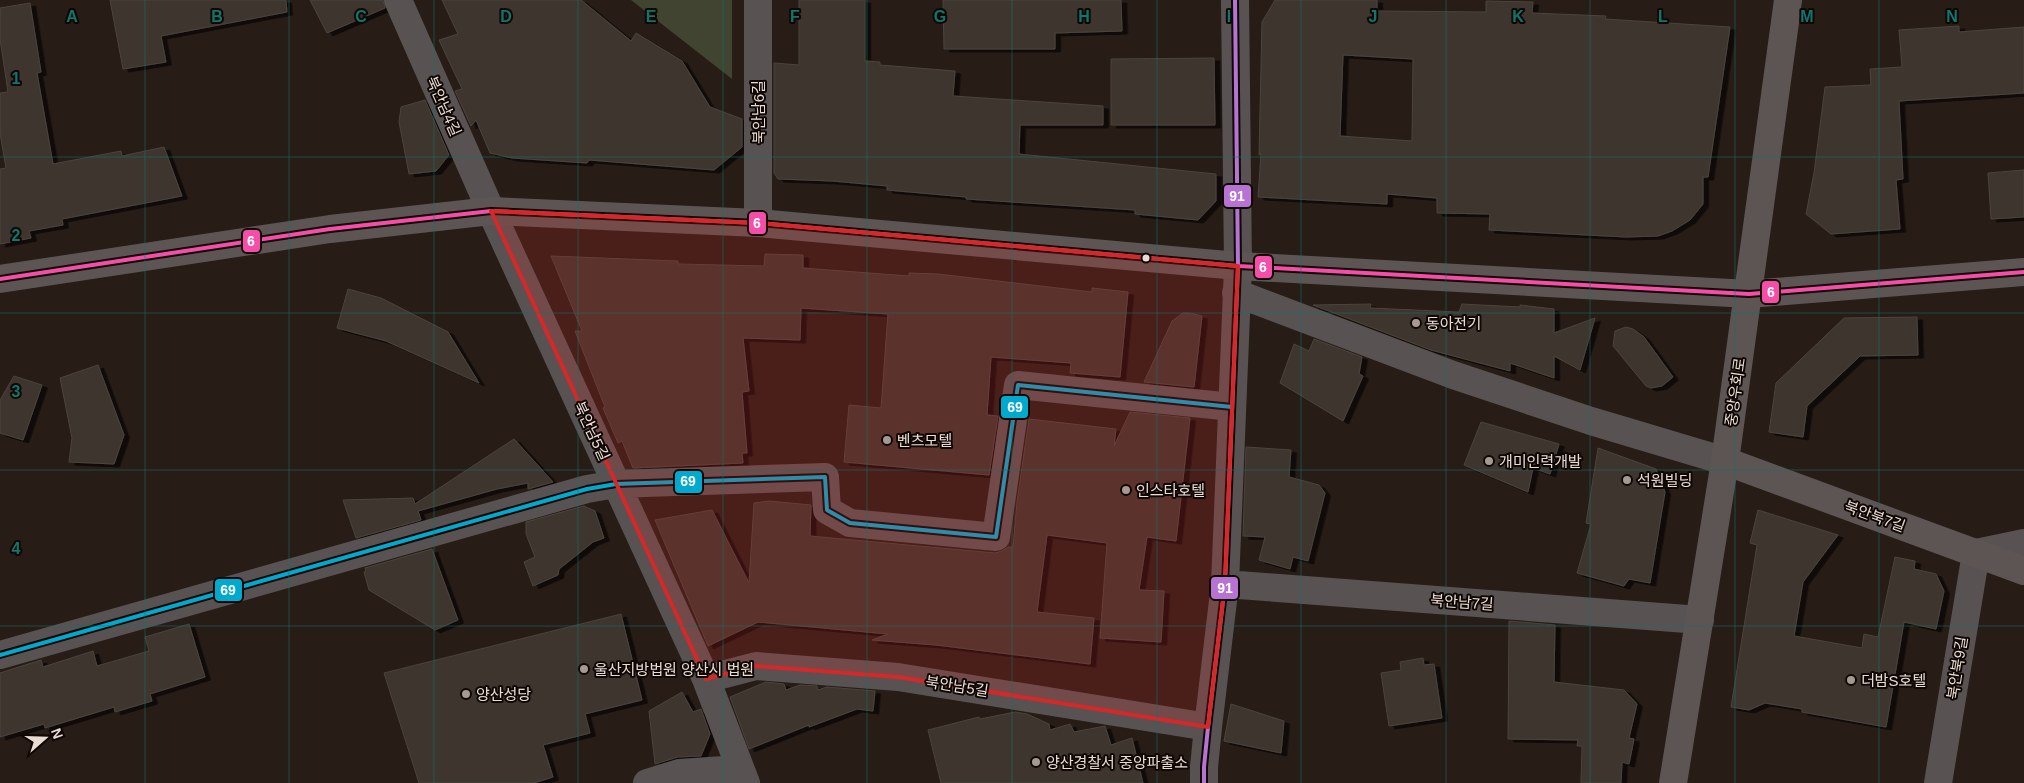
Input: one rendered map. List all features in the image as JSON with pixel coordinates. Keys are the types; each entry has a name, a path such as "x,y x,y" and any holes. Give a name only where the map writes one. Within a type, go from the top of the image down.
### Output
{"main road":[{"name":"중앙우회로","path":"1673,783 1725,461 1788,0"},
{"path":"0,279 330,228 491,211 758,223 1238,266 1749,294 2024,272"},
{"name":"북안북7길","path":"1725,461 2024,571"}],"street":[{"name":"북안남4길","path":"398,0 491,211"},
{"name":"북안남6길","path":"758,0 758,223"},
{"path":"1204,783 1208,727 1226,584 1238,266 1235,0"},
{"name":"북안남5길","path":"491,211 706,679 743,776"},
{"path":"1236,293 1453,375 1592,421 1725,461"},
{"path":"0,655 578,492 616,484 825,477 827,510 850,524 996,537 1018,385 1232,407"},
{"path":"1976,553 2024,543"},
{"name":"북안북9길","path":"1938,783 1976,553"},
{"name":"북안남7길","path":"1226,584 1700,620"},
{"name":"북안남5길","path":"706,679 756,666 898,677 1208,727"},
{"path":"647,783 679,773 743,776"}],"highlighted area":[{"path":"491,211 758,223 1238,266 1225,584 1208,727 898,677 756,666 706,679"}],"green space":[{"path":"631,0 732,0 732,79"}],"building":[{"path":"110,0 286,0 287,12 161,36 166,62 123,69"},
{"path":"310,0 383,0 385,8 327,33"},
{"path":"442,0 581,0 631,41 636,33 682,61 710,107 742,119 742,147 714,170 589,160 587,163 512,158 490,153 476,120 471,126 455,91 462,89 439,40 458,34"},
{"path":"799,0 865,0 865,61 880,62 880,65 955,71 953,96 1103,106 1103,125 1020,125 1019,154 1216,174 1216,201 1198,220 1135,214 1135,210 966,199 966,197 887,190 887,186 778,179 774,173 774,63 799,65"},
{"path":"943,0 1121,0 1122,31 1055,33 1055,49 944,49"},
{"path":"1275,0 1377,0 1377,11 1486,12 1486,1 1533,2 1532,13 1606,16 1605,19 1730,27 1708,177 1703,177 1703,204 1690,220 1672,231 1658,236 1626,237 1489,230 1490,214 1437,213 1437,198 1387,194 1387,204 1258,197 1261,153 1259,155 1262,22","holes":["1343,55 1413,59 1412,141 1340,136"]},
{"path":"30,3 41,72 37,73 53,164 121,151 122,156 164,147 182,196 62,219 63,225 29,231 31,238 0,244 0,169 6,168 0,133 0,93 8,92 0,39 0,8"},
{"path":"1959,26 1959,32 2024,27 2024,93 1899,101 1903,179 1896,180 1900,229 1831,234 1806,214 1814,173 1825,87 1871,85 1870,69 1902,67 1899,30"},
{"path":"1214,58 1215,125 1111,125 1111,59"},
{"path":"425,100 449,155 436,171 409,174 399,122 401,107"},
{"path":"2024,170 2024,217 1991,219 1988,173"},
{"path":"765,254 803,255 803,268 909,276 909,273 938,274 1092,292 1092,288 1128,292 1120,377 1070,373 1071,363 991,357 987,415 998,416 989,475 844,462 849,405 881,408 888,314 801,308 800,340 743,338 749,391 742,392 747,453 742,453 743,463 633,468 622,441 618,443 603,408 605,407 575,331 582,331 551,256 678,261 678,264 764,266"},
{"path":"348,289 381,298 448,332 479,383 386,341 337,328"},
{"path":"1371,304 1370,308 1459,312 1462,304 1520,307 1520,305 1554,309 1554,333 1595,318 1580,370 1554,356 1554,378 1510,363 1510,371 1431,350 1313,305"},
{"path":"1183,313 1202,316 1194,387 1144,382 1172,321"},
{"path":"1917,317 1918,355 1860,356 1807,406 1803,437 1769,432 1776,383 1844,318"},
{"path":"1626,327 1633,329 1644,337 1673,377 1662,386 1651,388 1646,386 1613,346 1615,331"},
{"path":"1314,339 1362,357 1359,374 1363,376 1343,421 1280,383 1294,344 1309,351"},
{"path":"98,365 124,435 114,464 69,462 72,438 60,378"},
{"path":"14,376 42,385 23,440 0,433 0,400"},
{"path":"1130,412 1190,418 1176,541 1147,537 1139,590 1164,591 1161,642 1100,638 1107,543 1047,535 1037,612 1094,618 1090,664 936,645 872,640 888,634 758,622 708,646 655,520 712,510 749,583 754,503 769,501 811,505 810,536 995,553 1008,547 1013,547 1017,502 1029,419 1116,429 1114,446"},
{"path":"1481,422 1559,444 1550,474 1533,468 1528,492 1464,465"},
{"path":"514,439 553,482 528,489 528,483 497,489 418,511 421,520 356,538 343,500 413,498 415,504"},
{"path":"1246,447 1291,450 1289,477 1319,485 1325,493 1308,561 1293,557 1290,569 1259,560 1265,537 1243,536"},
{"path":"1598,448 1656,469 1665,492 1650,583 1629,579 1624,586 1577,573 1591,524 1586,523"},
{"path":"584,506 595,511 604,538 593,542 559,569 558,575 533,586 524,562 535,557 526,534 526,522"},
{"path":"1758,510 1838,535 1803,582 1794,636 1862,648 1864,634 1878,637 1895,557 1915,561 1914,569 1936,574 1944,591 1936,629 1904,622 1886,727 1802,712 1802,709 1765,703 1749,710 1731,707 1757,545 1750,543"},
{"path":"432,549 458,620 435,630 369,590 364,572 366,571 365,568"},
{"path":"621,614 642,700 585,714 590,733 543,745 553,777 534,783 419,783 384,673"},
{"path":"1509,621 1555,625 1554,682 1624,690 1637,704 1629,738 1634,739 1629,764 1622,762 1621,783 1581,783 1582,746 1577,746 1578,740 1508,739"},
{"path":"189,624 205,677 150,694 152,701 115,712 114,707 45,728 44,724 0,737 0,673 41,660 43,667 93,651 97,666 149,651 145,637"},
{"path":"1423,658 1424,665 1434,664 1442,718 1389,726 1381,673 1401,670 1400,662"},
{"path":"766,682 784,684 786,690 800,685 817,686 818,690 827,687 875,691 873,711 857,709 809,727 809,725 749,749 730,697"},
{"path":"682,692 693,712 701,709 710,734 701,756 678,757 655,764 649,711"},
{"path":"1231,704 1284,721 1281,753 1224,741"},
{"path":"1015,712 1027,714 1049,724 1050,730 1070,724 1074,732 1105,726 1111,745 1132,738 1143,783 941,783 928,730 979,717 980,719"}],"transit line":[{"name":"91","path":"1204,783 1208,727 1225,584 1238,266 1235,0"},
{"name":"6","path":"0,279 330,229 491,211 758,223 1238,266 1749,294 2024,272"},
{"name":"69","path":"0,655 587,489 616,484 825,477 827,510 850,523 996,537 1018,385 1232,407"}],"place":[{"name":"동아전기","path":"1416,323"},
{"name":"벤츠모텔","path":"887,440"},
{"name":"개미인력개발","path":"1489,461"},
{"name":"석원빌딩","path":"1627,480"},
{"name":"인스타호텔","path":"1126,490"},
{"name":"울산지방법원 양산시 법원","path":"584,669"},
{"name":"더밤S호텔","path":"1851,680"},
{"name":"양산성당","path":"466,694"},
{"name":"양산경찰서 중앙파출소","path":"1036,762"}]}
